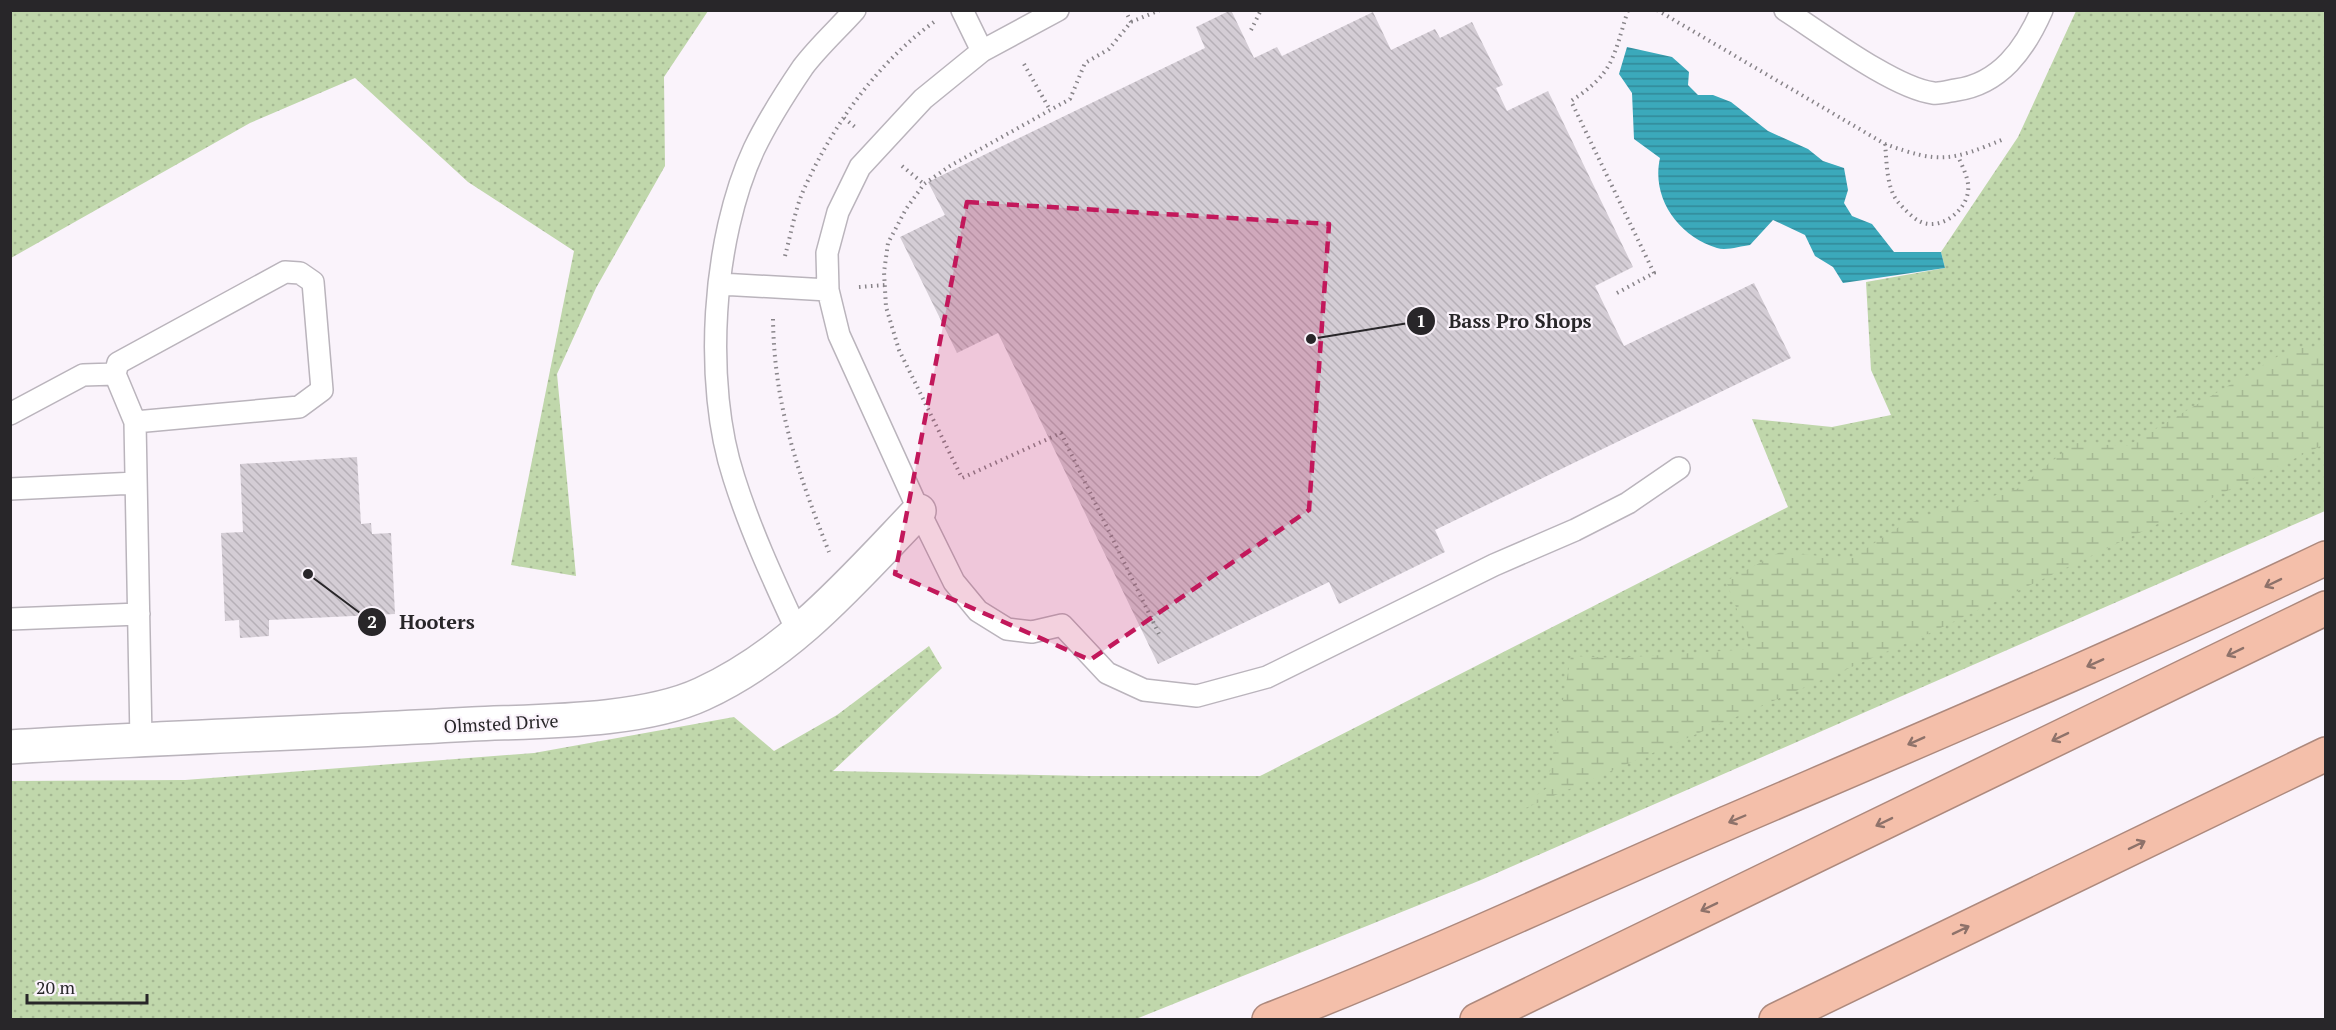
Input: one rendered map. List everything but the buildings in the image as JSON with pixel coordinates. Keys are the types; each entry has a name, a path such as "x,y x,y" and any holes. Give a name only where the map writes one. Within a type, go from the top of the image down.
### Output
{"highway":[{"path":"1269,1020 1864,764 2225,606 2325,558"},
{"path":"1477,1020 2325,608"},
{"path":"1776,1020 2325,754"},
{"path":"1801,1020 1930,945"}],"street":[{"name":"Olmsted Drive","path":"10,747 354,731 639,712 700,696 757,666 798,633 919,511"}],"lane":[{"path":"798,633 759,545 733,477 718,401 716,309 729,219 754,149 804,67 855,10"},
{"path":"962,10 982,51"},
{"path":"1058,10 982,51 923,99 860,167 838,212 827,253 828,290 839,335 954,582 978,610 1007,629 1032,632 1062,625 1107,673 1144,690 1197,696 1267,677 1494,565 1593,521 1628,502 1678,468"},
{"path":"1785,10 1900,82 1934,93 1971,88 2004,70 2030,38 2042,10"},
{"path":"135,422 299,406 322,390 313,282 300,273 285,272 118,363 115,374 135,422 141,740"},
{"path":"720,284 828,290"},
{"path":"10,414 83,375 115,374"},
{"path":"10,489 136,483"},
{"path":"10,619 139,614"}],"path":[{"path":"1125,10 1131,22"},
{"path":"1160,10 1131,22 1109,49 1085,63 1070,99 950,166 924,184 906,209 888,243 884,272 886,307 899,350 962,478 1060,433 1160,636"},
{"path":"1251,30 1261,10"},
{"path":"1617,293 1654,273 1571,101 1592,87 1610,66 1628,10"},
{"path":"1657,10 1885,144 1914,154 1946,159 2004,139"},
{"path":"1009,37 1050,110"},
{"path":"1885,144 1889,181 1897,202 1920,222 1939,224 1958,213 1968,192 1966,175 1958,156"}],"highlighted area":[{"path":"967,202 1329,224 1309,510 1090,660 895,574"}],"green space":[{"path":"11,10 708,11 664,77 665,166 596,288 557,374 576,576 511,565 574,251 468,182 355,78 250,123 11,258"},
{"path":"2076,11 2325,11 2325,511 1481,880 1136,1019 11,1019 10,781 185,780 534,753 734,717 774,751 837,715 929,646 942,668 833,771 1086,776 1260,776 1788,507 1752,419 1832,427 1891,415 1871,370 1866,282 1945,268 1941,252 2018,137"},
{"path":"2325,346 2325,444 1930,633 1507,816 1547,788 1571,656 1617,658 1752,649 1726,581 1780,552 1850,559 1908,521 2017,489 2075,443 2127,446 2290,349"}],"water":[{"path":"1627,47 1672,57 1689,72 1688,85 1698,95 1713,95 1731,102 1768,131 1808,149 1823,161 1844,168 1848,190 1844,203 1852,216 1872,224 1894,252 1941,252 1945,268 1843,283 1833,267 1815,256 1805,235 1773,220 1750,245 1734,248 1717,248 1690,234 1670,214 1664,201 1658,173 1660,158 1634,139 1632,93 1619,74"}],"place":[{"name":"Bass Pro Shops","path":"1311,339"},
{"name":"Hooters","path":"308,574"}]}
